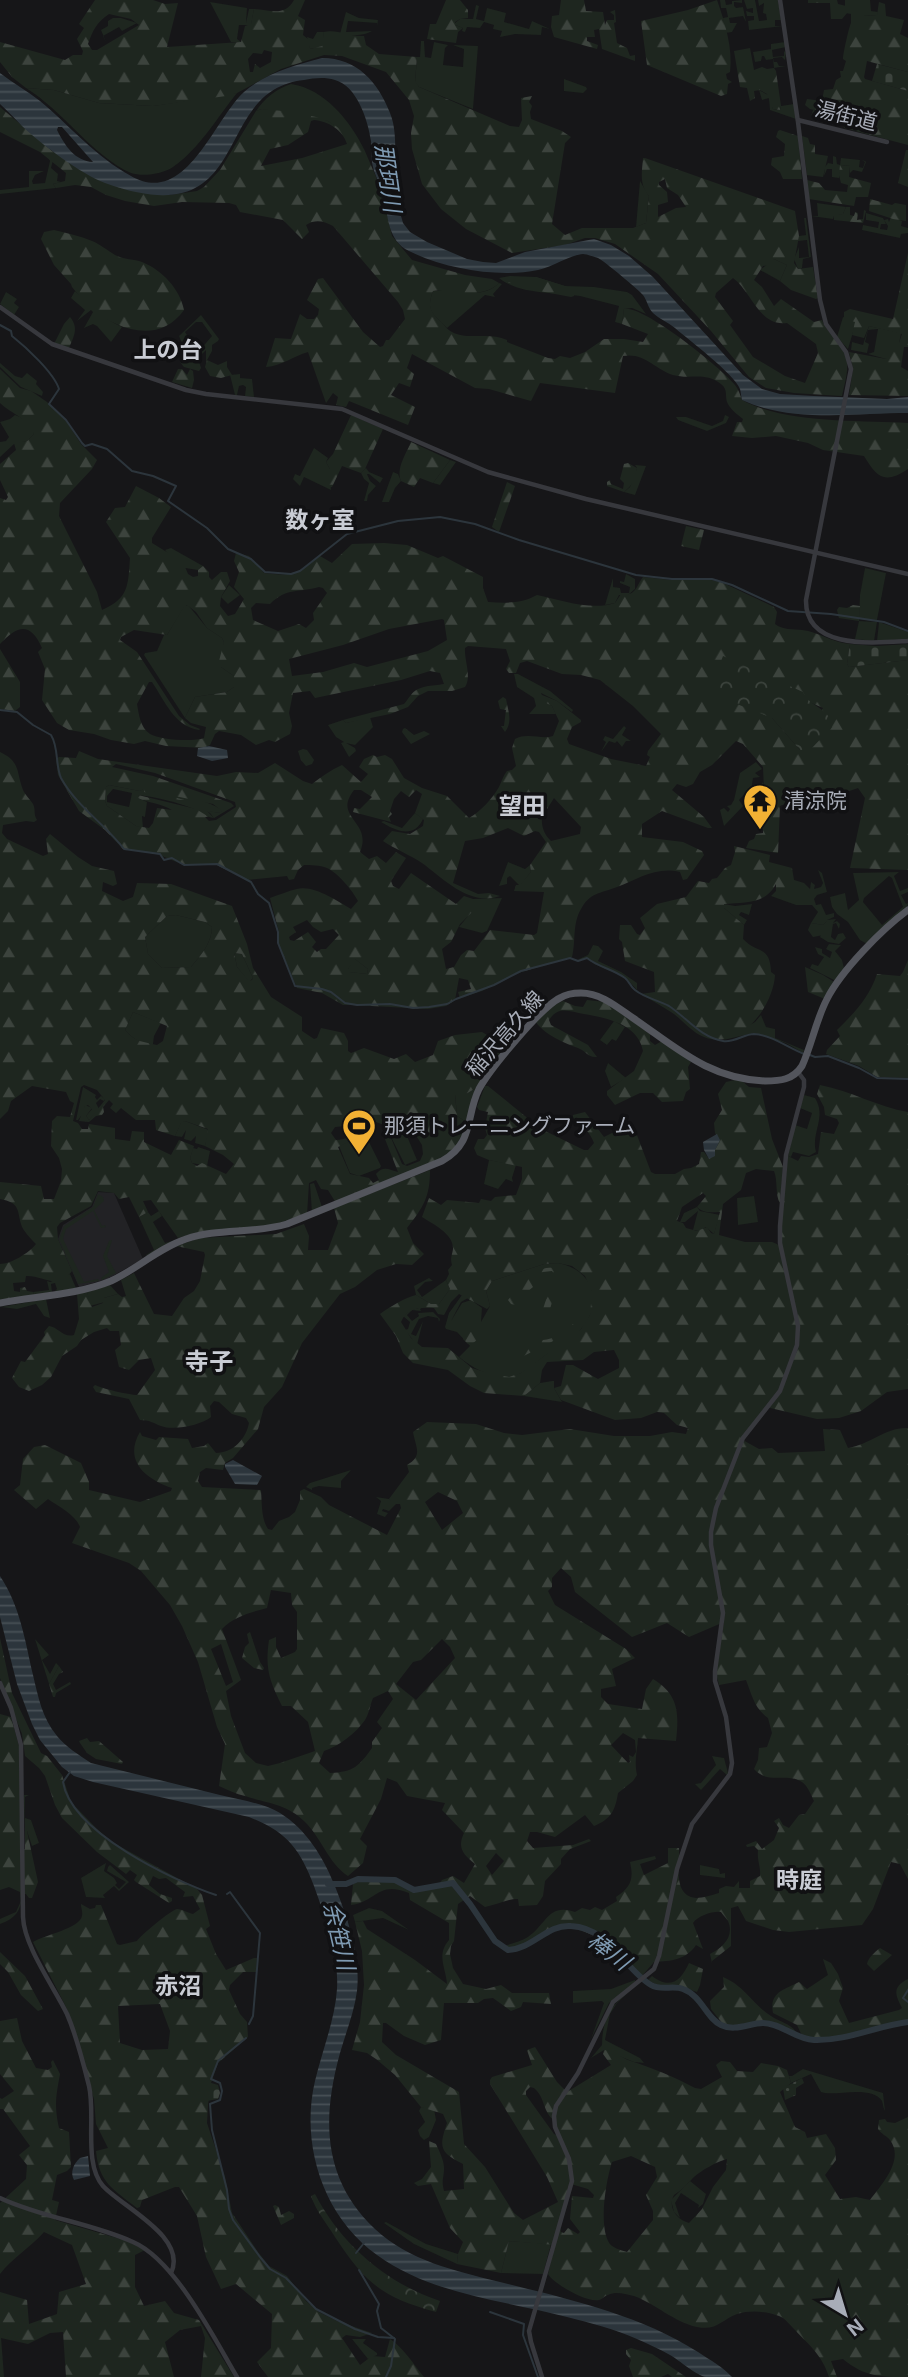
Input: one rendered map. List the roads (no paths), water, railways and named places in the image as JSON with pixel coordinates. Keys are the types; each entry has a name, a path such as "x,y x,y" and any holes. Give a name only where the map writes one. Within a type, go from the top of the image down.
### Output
{"main road":[{"path":"798,1072 824,1006 837,983 880,935 908,910"},
{"name":"稲沢高久線","path":"0,1303 97,1286 124,1274 170,1245 193,1237 264,1230 287,1224 447,1158 464,1139 476,1096 484,1080 541,1012 566,995 586,994 606,1000 698,1062 722,1074 741,1079 774,1081 789,1079 798,1072"}],"street":[{"path":"780,0 820,300 826,324 849,360 849,385 815,552 806,606 808,618 815,628 824,634 840,639 876,643 908,641"},
{"name":"湯街道","path":"798,120 887,142"},
{"path":"0,307 52,344 186,390 342,409 488,472 601,502 908,575"},
{"path":"542,2377 530,2338 531,2322 572,2180 569,2159 555,2127 556,2106 578,2073 612,2002 653,1969 659,1956 677,1869 692,1824 730,1774 732,1763 728,1731 715,1681 723,1614 711,1545 712,1526 716,1508 743,1437 780,1391 797,1345 798,1326 780,1243 786,1155 805,1084 798,1072"},
{"path":"0,1683 21,1745 23,1917 26,1934 64,2007 77,2044 92,2103 93,2162 97,2178 109,2192 164,2236 174,2266 171,2273"},
{"path":"0,2198 135,2242 156,2257 171,2273 237,2377"}],"water":[{"name":"那珂川","path":"322,58 346,62 356,67 372,82 385,102 395,137 396,178 401,216 410,232 467,259 496,263 525,252 594,239 611,245 629,256 653,277 743,375 762,389 780,394 814,396 887,399 908,397 908,413 802,414 781,412 742,400 736,382 720,366 675,328 655,315 640,292 595,257 578,255 538,270 506,273 439,263 402,247 390,228 383,193 373,167 371,141 364,114 355,96 343,83 335,80 308,79 274,90 254,108 226,156 210,177 187,192 154,195 105,183 85,173 40,141 0,104 0,73 40,101 106,160 131,176 150,183 168,180 183,171 210,139 233,105 252,85 281,71","holes":["62,127 93,162 81,159 71,152 57,130"]},
{"path":"209,746 227,750 228,758 212,761 197,756 198,748"},
{"path":"717,1134 720,1140 715,1156 709,1159 703,1142"},
{"path":"233,1460 262,1476 257,1485 235,1484 225,1467 225,1464"},
{"name":"余笹川","path":"0,1576 17,1611 44,1714 64,1744 91,1763 251,1802 280,1813 306,1835 325,1864 348,1923 358,1978 354,2007 340,2053 330,2101 331,2147 345,2190 375,2229 403,2249 434,2263 602,2309 651,2327 698,2352 732,2377 702,2376 674,2357 611,2329 444,2288 398,2268 358,2239 342,2221 330,2200 314,2154 311,2105 334,2012 337,1975 327,1924 303,1862 283,1836 249,1817 93,1782 74,1776 62,1767 40,1740 17,1684 0,1617"},
{"path":"88,2156 90,2176 74,2180 72,2172 76,2163 80,2158"}],"waterway":[{"path":"0,325 11,331 12,336 32,353 52,376 59,389 49,404 66,420 85,446 92,444 107,449 132,471 176,486 168,501 207,528 228,549 251,559 265,572 291,574 300,571 347,534 398,521 440,517 475,524 636,575 672,579 712,579 732,585 788,611 884,622 908,631"},
{"path":"0,710 17,712 51,735 59,773 67,788 124,849 160,854 164,860 172,858 184,865 217,864 251,882 258,894 269,903 278,932 278,943 295,986 322,989 331,992 345,1003 357,1005 429,1007 447,1004 521,971 570,958 578,961 587,958 626,979 639,993 669,1006 707,1036 727,1041 750,1034 761,1035 804,1054"},
{"path":"810,1055 828,1056 877,1078 908,1079"},
{"path":"70,1772 63,1782 70,1801 84,1819 103,1836 150,1866 216,1895"},
{"name":"棒川","path":"328,1884 346,1884 358,1879 395,1880 414,1890 453,1883 495,1941 508,1950 525,1946 562,1926 585,1928 606,1941 641,1978 659,1988 679,1988 689,1992 716,2022 726,2027 770,2024 807,2039 826,2040 908,2022"},
{"path":"227,1894 230,1892 260,1933 253,2016 249,2024"},
{"path":"908,1990 903,1998 908,2002"},
{"path":"246,2038 218,2061 211,2079 220,2083 222,2091 220,2100 210,2104 212,2130 233,2220 270,2269 286,2278 316,2309 355,2329 378,2337 394,2338"},
{"path":"356,2253 364,2243"},
{"path":"359,2270 379,2304 377,2311 381,2328 395,2339 391,2366 386,2377"},
{"path":"490,2312 524,2324 523,2335 538,2377"}],"place":[{"name":"清涼院","path":"760,831"},
{"name":"那須トレーニングファーム","path":"359,1156"}],"district":[{"name":"上の台","path":"168,350"},
{"name":"数ヶ室","path":"320,520"},
{"name":"望田","path":"522,806"},
{"name":"寺子","path":"209,1362"},
{"name":"時庭","path":"799,1880"},
{"name":"赤沼","path":"178,1986"}]}
